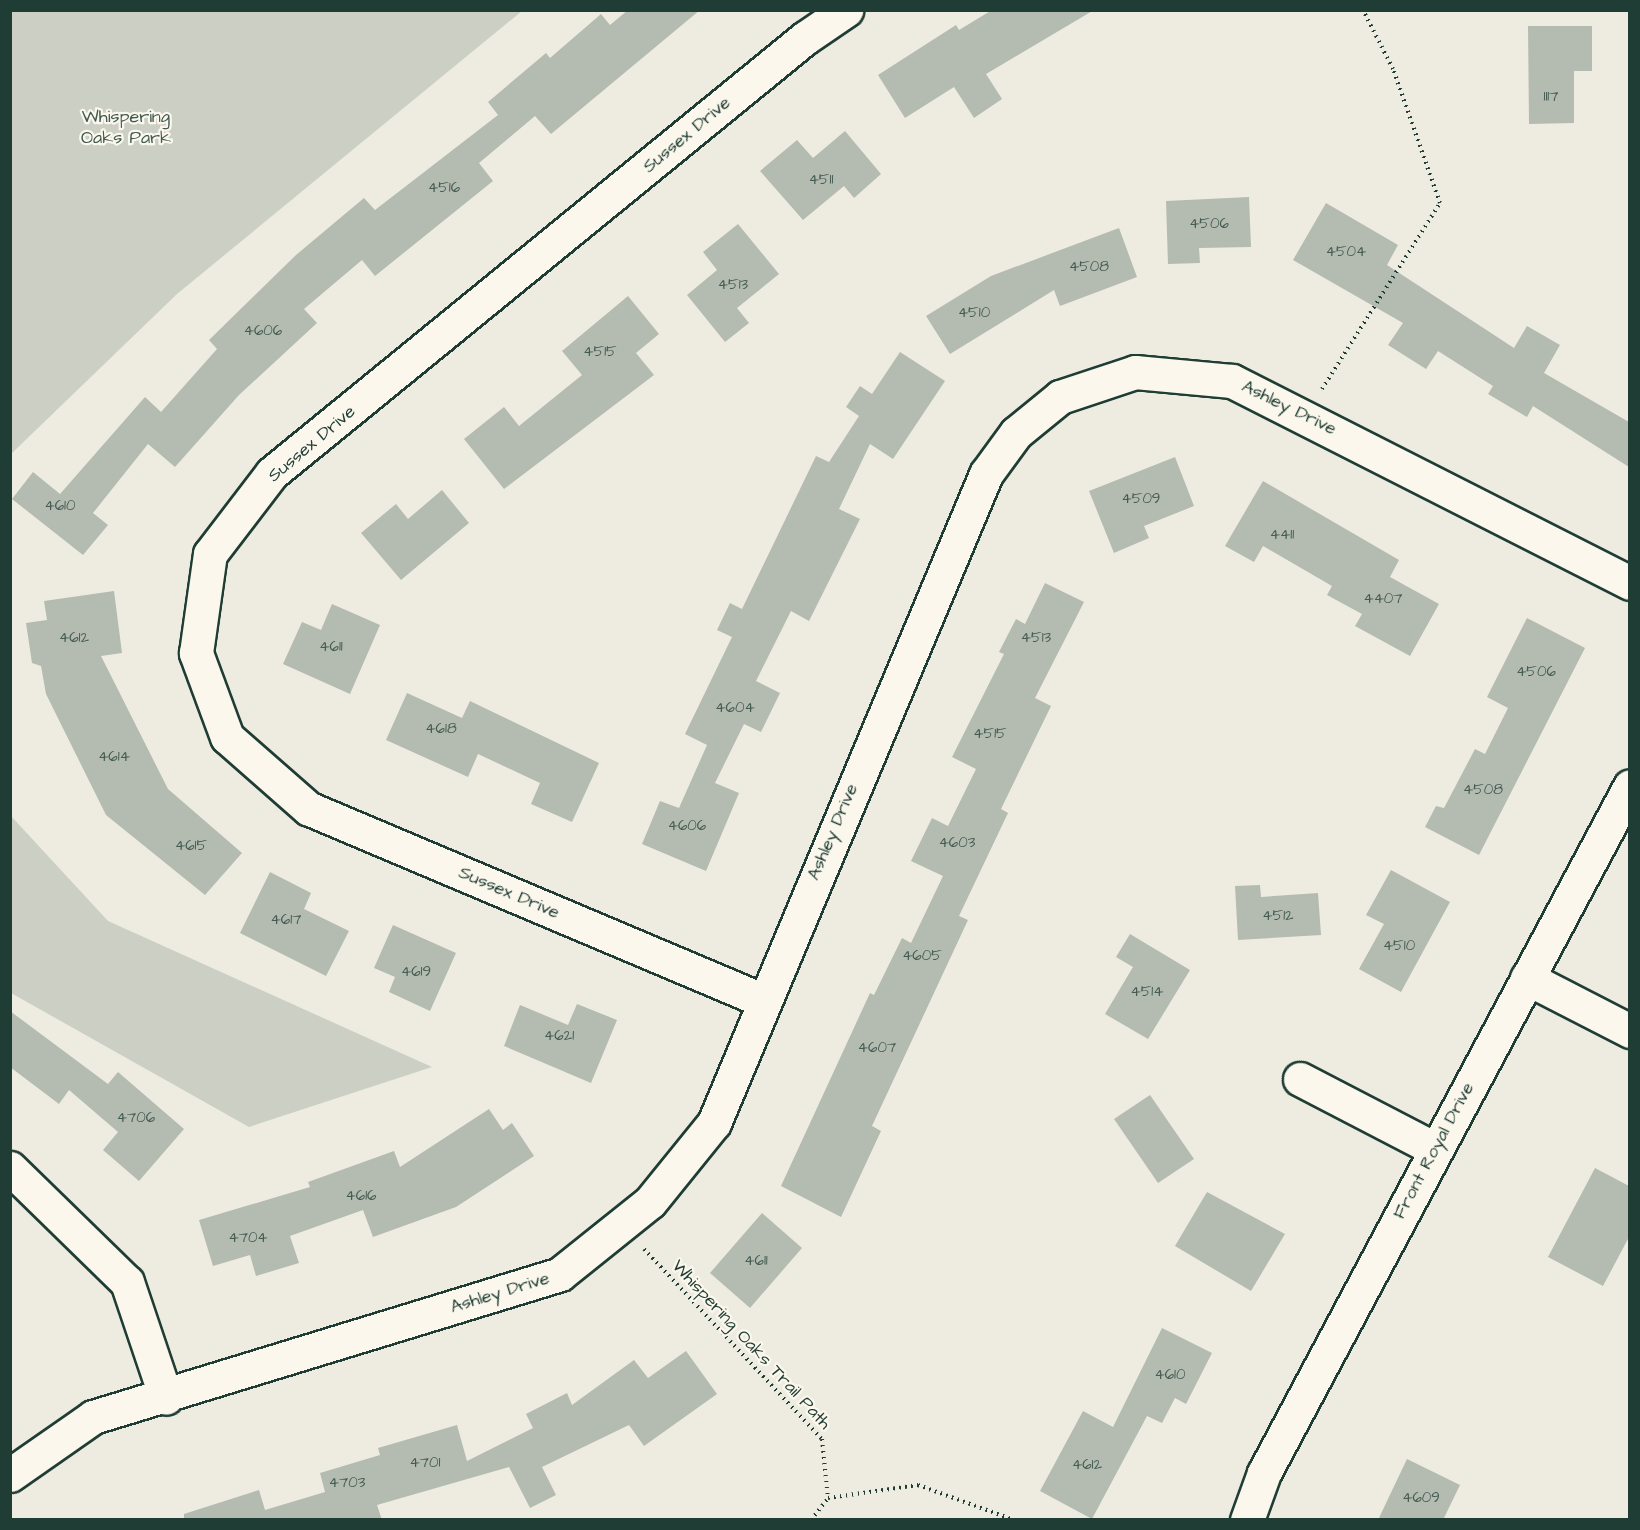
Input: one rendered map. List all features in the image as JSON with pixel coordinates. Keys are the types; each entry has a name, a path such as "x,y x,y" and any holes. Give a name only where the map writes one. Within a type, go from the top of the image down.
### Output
{"street":[{"name":"Sussex Drive","path":"762,1000 309,809 227,736 196,653 210,554 273,473 805,38 846,10"},
{"name":"Ashley Drive","path":"10,1475 93,1417 165,1398 560,1274 650,1202 714,1123 762,1000 999,452 1060,397 1135,372 1232,381 1305,415 1629,583"},
{"name":"Front Royal Drive","path":"1247,1520 1264,1473 1629,786"},
{"path":"1527,978 1629,1031"},
{"path":"1300,1079 1435,1149"},
{"path":"10,1168 127,1282 165,1398"}],"path":[{"path":"1305,415 1440,203 1393,69 1363,10"},
{"name":"Whispering Oaks Trail Path","path":"621,1225 822,1439 828,1498"},
{"path":"811,1520 828,1498 918,1485 1014,1520"}],"green space":[{"name":"Whispering Oaks Park","path":"11,10 522,11 177,294 11,454"},
{"path":"11,816 108,921 432,1067 249,1127 11,993"}],"building":[{"path":"628,10 700,10 551,134 535,116 479,163 493,181 375,276 362,260 304,309 317,323 239,395 175,467 148,444 93,513 108,525 83,555 12,499 33,472 60,494 145,397 161,412 217,349 209,340 296,255 364,198 375,210 498,115 488,102 546,53 550,58 601,14 610,25"},
{"path":"992,10 1094,10 986,74 1002,99 974,118 954,87 905,118 878,75 956,25 959,30"},
{"path":"1528,26 1592,26 1592,71 1574,71 1574,123 1529,124"},
{"path":"845,131 881,174 854,198 844,186 803,220 760,171 797,140 813,158"},
{"path":"1249,197 1251,247 1199,248 1200,263 1168,264 1166,201"},
{"path":"1326,203 1398,245 1387,265 1514,348 1527,326 1560,345 1544,373 1629,422 1629,467 1533,406 1527,417 1488,394 1493,386 1438,351 1426,369 1388,345 1403,323 1293,260"},
{"path":"738,224 779,274 737,308 749,323 725,342 687,295 717,270 703,252"},
{"path":"1119,228 1137,277 1060,306 1054,290 950,354 926,316 991,276"},
{"path":"628,296 659,334 636,353 654,375 504,489 464,439 504,407 519,426 582,375 562,351"},
{"path":"900,352 945,381 893,459 870,444 839,509 860,519 809,621 791,611 756,681 780,693 761,732 744,724 715,783 739,793 706,871 642,844 660,801 679,808 707,745 685,734 732,637 717,630 730,603 742,609 816,456 829,462 859,416 846,407 860,386 872,394"},
{"path":"1175,457 1194,506 1144,526 1149,538 1114,553 1089,491"},
{"path":"1263,481 1399,560 1390,577 1439,604 1410,656 1355,626 1362,614 1327,595 1332,586 1263,546 1254,562 1225,546"},
{"path":"442,490 469,523 401,580 361,533 396,504 408,519"},
{"path":"1045,583 1084,602 1035,698 1051,706 1001,809 1008,813 959,916 968,920 872,1126 881,1131 841,1217 781,1186 870,993 874,995 902,938 911,943 943,876 911,861 932,818 948,826 976,769 952,757 1004,654 999,652 1016,619 1025,624"},
{"path":"114,591 122,653 101,656 168,789 242,853 205,895 106,815 46,694 41,666 32,663 26,623 47,620 44,601"},
{"path":"332,604 380,625 350,694 283,664 302,622 321,630"},
{"path":"1527,618 1585,648 1479,855 1425,827 1436,806 1444,808 1475,749 1485,754 1508,708 1487,697"},
{"path":"407,693 462,718 470,701 599,763 572,822 531,804 540,783 478,754 468,777 386,740"},
{"path":"1391,870 1450,902 1401,992 1359,969 1384,924 1366,915"},
{"path":"270,872 311,893 304,909 349,931 326,976 240,933"},
{"path":"1260,885 1261,897 1318,893 1321,935 1238,940 1235,886"},
{"path":"393,925 456,953 430,1011 389,992 395,977 374,968"},
{"path":"1130,934 1190,970 1148,1039 1105,1014 1133,967 1116,957"},
{"path":"577,1004 617,1020 591,1083 504,1046 520,1005 568,1025"},
{"path":"10,1011 108,1084 118,1072 184,1129 139,1181 103,1150 118,1132 69,1090 59,1104 10,1067"},
{"path":"1150,1095 1194,1159 1158,1183 1114,1119"},
{"path":"489,1109 503,1130 512,1123 534,1156 456,1207 373,1237 363,1210 290,1236 299,1263 256,1276 250,1255 213,1266 199,1220 310,1187 308,1182 394,1151 400,1167"},
{"path":"1595,1168 1629,1186 1629,1237 1603,1286 1548,1257"},
{"path":"1207,1192 1285,1234 1251,1291 1175,1246"},
{"path":"762,1213 802,1248 750,1308 710,1273"},
{"path":"1162,1328 1212,1353 1186,1404 1175,1398 1162,1423 1147,1416 1092,1519 1040,1491 1083,1411 1113,1427"},
{"path":"686,1351 717,1394 644,1446 629,1425 542,1467 556,1495 530,1508 509,1467 377,1505 382,1520 184,1520 184,1514 259,1490 265,1510 325,1492 320,1473 380,1455 378,1448 457,1425 467,1461 533,1428 526,1414 567,1393 572,1405 634,1360 648,1378"},
{"path":"1407,1459 1460,1485 1443,1520 1378,1520"}]}
